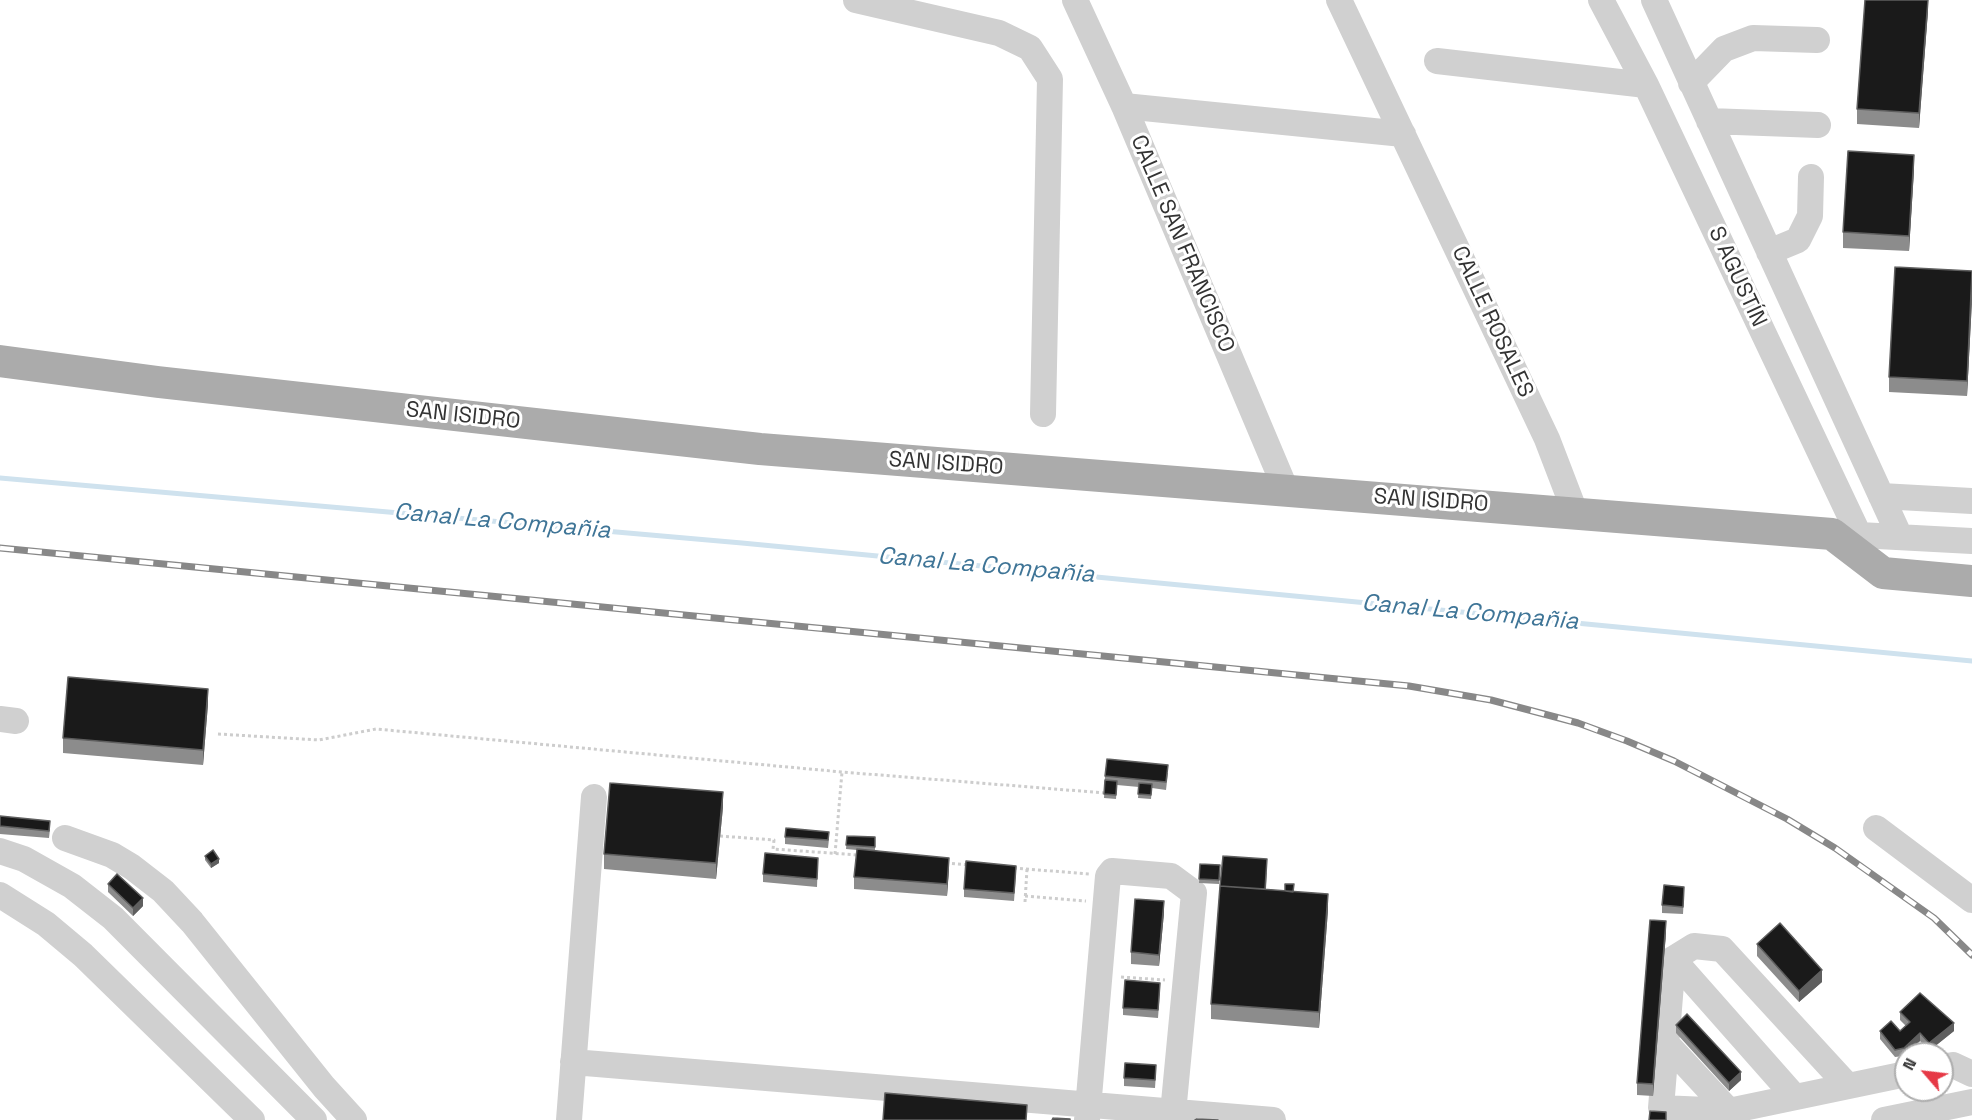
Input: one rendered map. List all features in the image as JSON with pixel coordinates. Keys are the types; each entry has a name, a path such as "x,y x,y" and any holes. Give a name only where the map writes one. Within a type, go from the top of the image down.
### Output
{"main road":[{"name":"SAN ISIDRO","path":"0,361 158,382 760,449 1832,534 1868,555"},
{"path":"1868,555 1961,580"}],"street":[{"path":"856,0 999,33 1030,48 1050,79 1043,414"},
{"name":"CALLE SAN FRANCISCO","path":"1075,0 1124,106 1286,490"},
{"name":"CALLE ROSALES","path":"1338,0 1547,439 1575,512"},
{"name":"S AGUSTÍN","path":"1601,0 1646,85 1868,555"},
{"path":"1653,0 1900,537"},
{"path":"1691,83 1724,49 1753,38 1817,40"},
{"path":"1437,61 1646,85"},
{"path":"1124,106 1402,134"},
{"path":"1709,121 1818,125"},
{"path":"1769,252 1798,240 1810,216 1811,177"},
{"path":"1881,496 1972,501"},
{"path":"1868,555 1900,537 1962,541 1961,580"},
{"path":"569,1120 594,797"},
{"path":"1876,828 1972,900"},
{"path":"65,838 112,855 163,891 192,922 324,1087 354,1120"},
{"path":"0,851 24,860 72,886 113,918 306,1118"},
{"path":"1088,1113 1108,876 1112,871 1171,876 1204,893 1173,1113"},
{"path":"0,895 46,924 84,955 252,1120"},
{"path":"1673,959 1694,946 1722,949 1846,1085"},
{"path":"1673,959 1661,1108 1729,1111 1894,1076"},
{"path":"1673,959 1794,1096"},
{"path":"1666,1043 1729,1111"},
{"path":"573,1062 1088,1113 1173,1113 1273,1120"},
{"path":"1954,1065 1972,1074"},
{"path":"1884,1120 1946,1114 1972,1102"}],"path":[{"path":"218,734 319,740 376,729 842,772 1105,793"},
{"path":"835,854 842,772"},
{"path":"720,836 774,840 773,849 859,856"},
{"path":"942,862 976,865"},
{"path":"1006,868 1108,876"},
{"path":"1025,902 1027,869"},
{"path":"1025,896 1091,902"},
{"path":"1110,977 1169,981"}],"building":[{"path":"1865,0 1928,0 1919,113 1857,109"},
{"path":"1848,151 1914,155 1909,236 1843,232"},
{"path":"1895,267 1972,271 1967,381 1889,377"},
{"path":"68,677 208,689 203,750 63,738"},
{"path":"1107,759 1168,765 1166,782 1105,776"},
{"path":"1105,780 1117,781 1116,795 1104,794"},
{"path":"610,783 723,792 716,863 604,854"},
{"path":"1139,783 1152,784 1151,795 1138,794"},
{"path":"0,816 50,821 49,831 0,826"},
{"path":"786,828 829,832 828,840 785,837"},
{"path":"847,836 875,837 875,847 846,845"},
{"path":"857,849 949,858 947,884 854,877"},
{"path":"213,850 219,859 211,864 205,856"},
{"path":"765,853 818,858 817,879 763,874"},
{"path":"1223,856 1267,859 1265,889 1220,886"},
{"path":"966,861 1016,866 1014,893 964,889"},
{"path":"1200,864 1220,865 1219,880 1199,879"},
{"path":"117,874 143,898 133,908 108,884"},
{"path":"1285,884 1294,884 1293,892 1285,891"},
{"path":"1664,885 1684,887 1683,907 1662,905"},
{"path":"1220,886 1328,894 1319,1012 1211,1004"},
{"path":"1135,899 1164,901 1159,955 1131,952"},
{"path":"1650,920 1666,921 1653,1084 1637,1083"},
{"path":"1780,923 1822,970 1799,991 1757,944"},
{"path":"1125,980 1160,983 1158,1010 1123,1008"},
{"path":"1920,993 1954,1023 1930,1042 1920,1033 1910,1042 1894,1042 1894,1049 1880,1031 1891,1021 1900,1031 1910,1022 1900,1012"},
{"path":"1687,1014 1741,1072 1729,1083 1676,1025"},
{"path":"1125,1063 1156,1065 1155,1080 1124,1078"},
{"path":"885,1093 1027,1105 1026,1120 883,1120"},
{"path":"1650,1111 1666,1112 1666,1120 1649,1120"},
{"path":"1053,1118 1070,1119 1070,1120 1052,1120"}],"waterway":[{"name":"Canal La Compañia","path":"0,478 742,543 1972,661"}],"railway":[{"path":"0,548 1409,686 1491,700 1578,723 1627,741 1674,761 1787,819 1835,848 1934,918 1972,955"}]}
